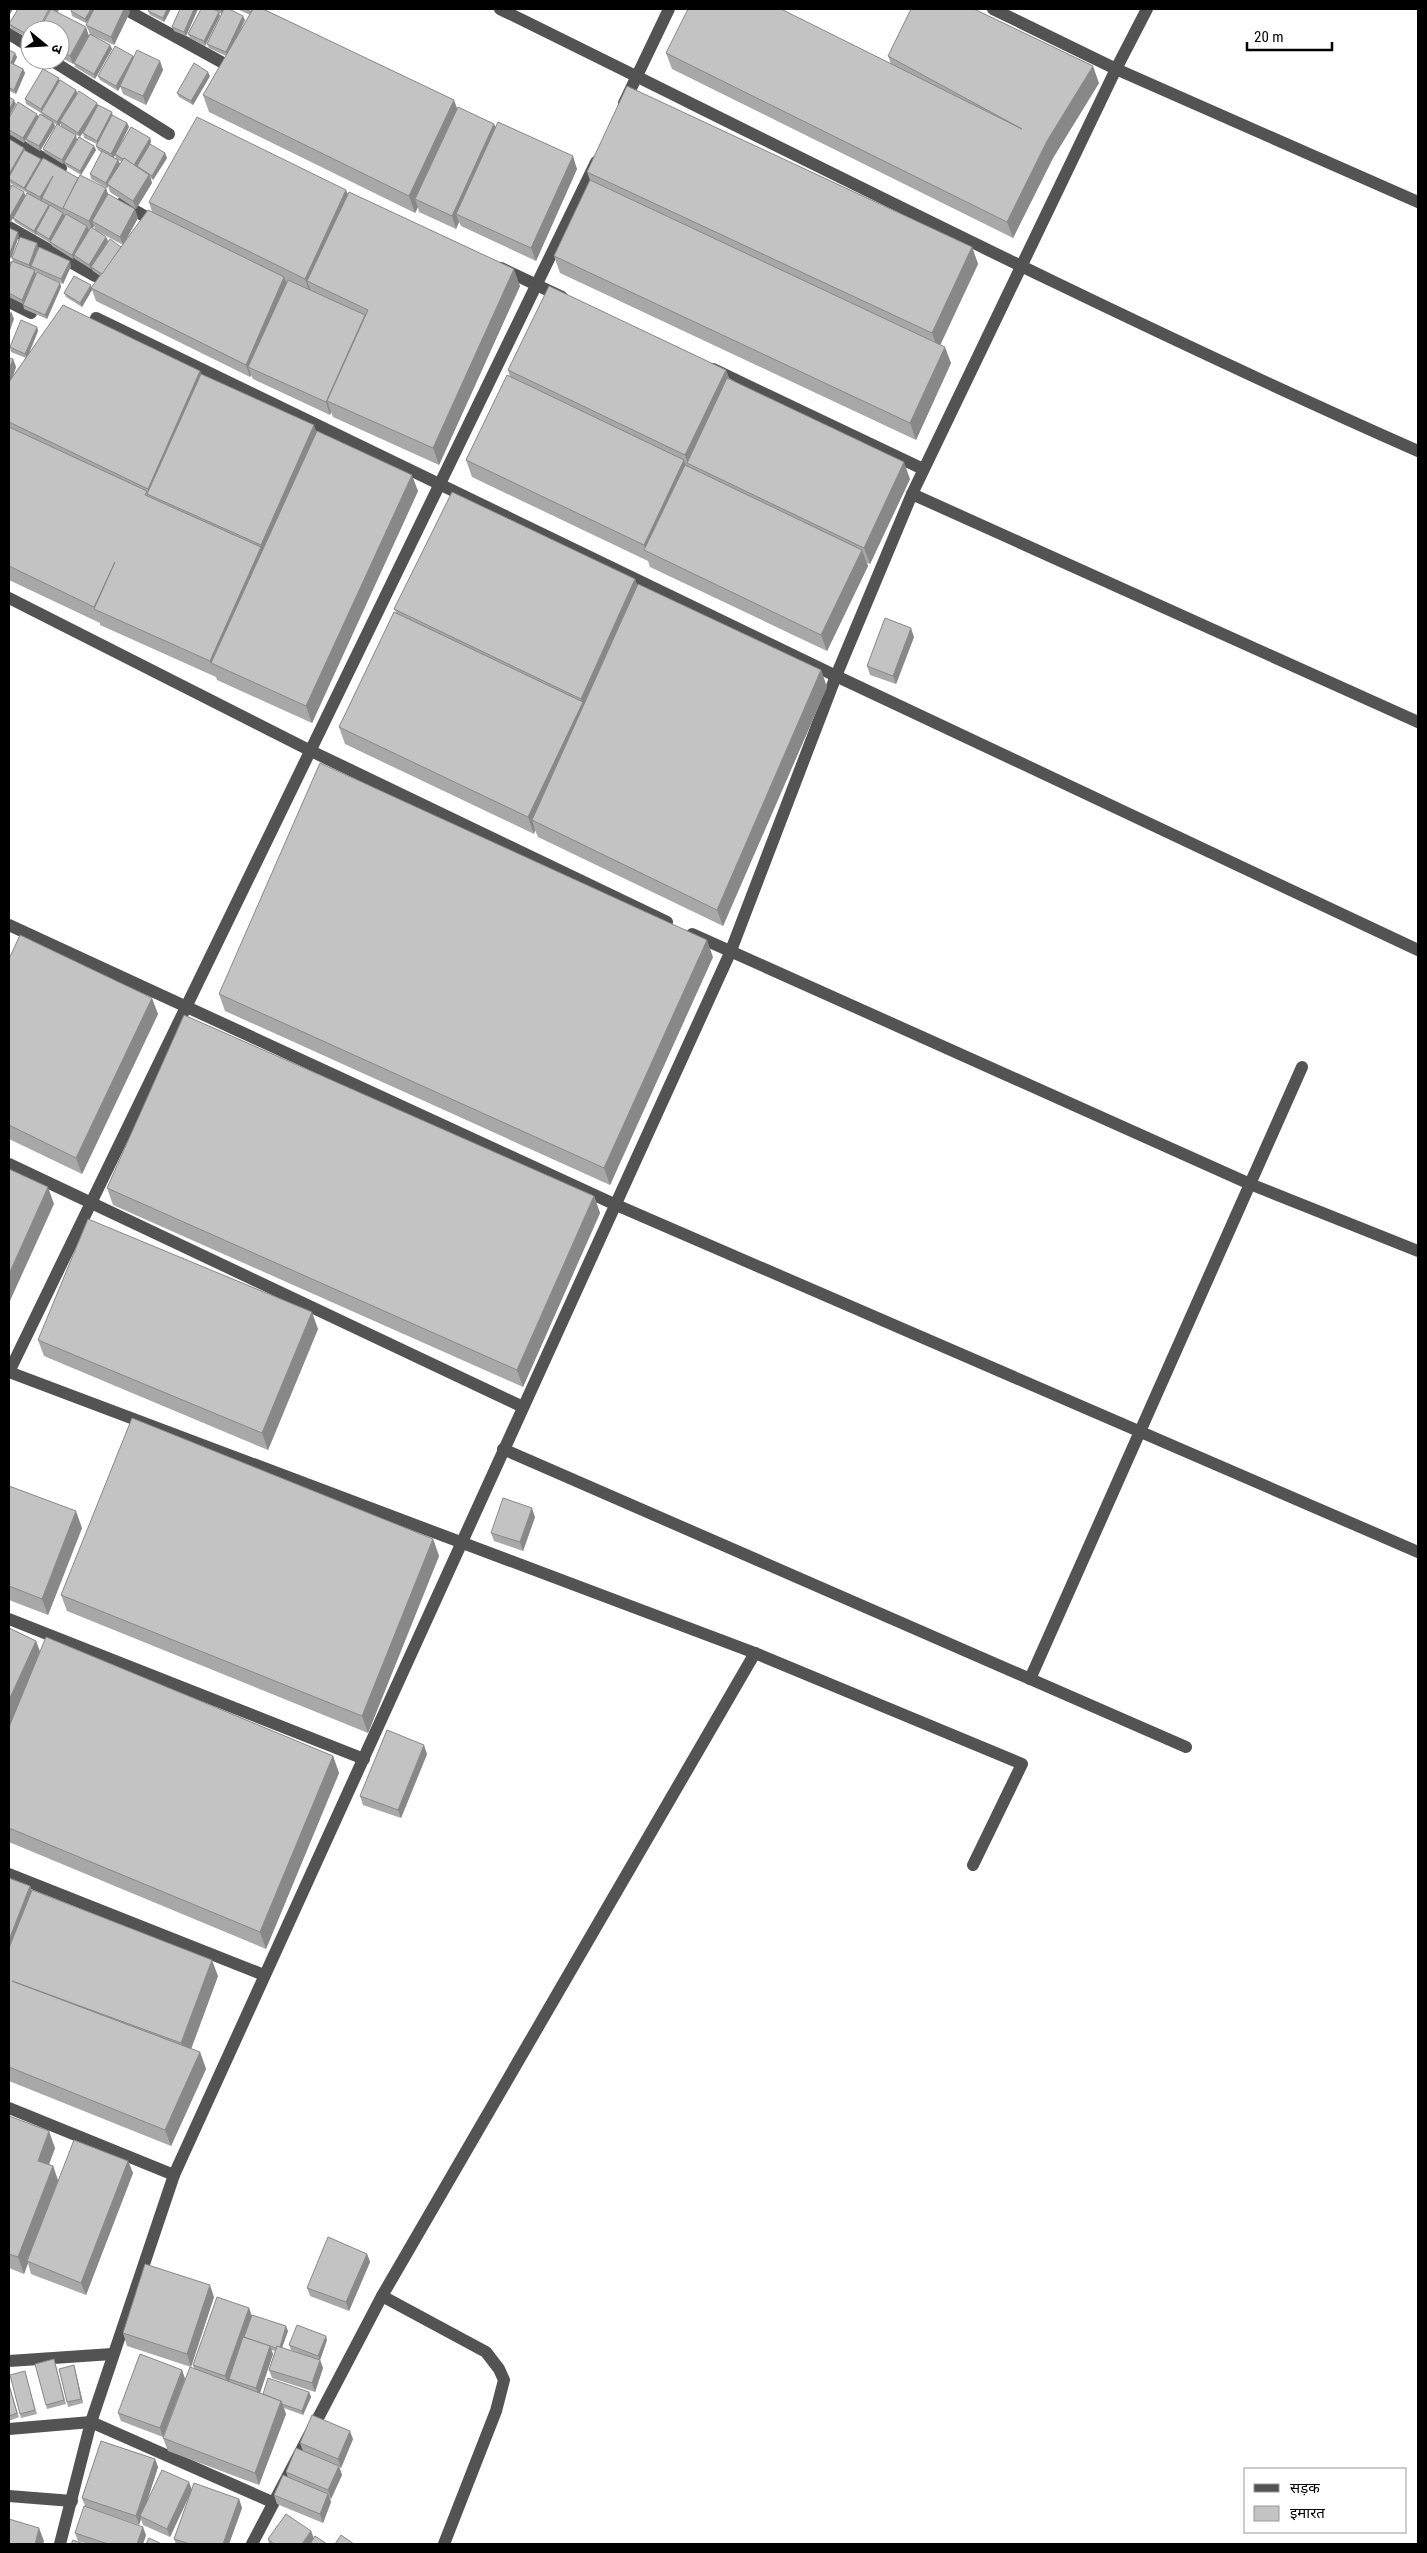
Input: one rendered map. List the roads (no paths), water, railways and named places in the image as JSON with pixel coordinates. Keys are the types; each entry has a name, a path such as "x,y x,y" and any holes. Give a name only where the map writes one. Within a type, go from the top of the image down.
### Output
{"street":[{"path":"125,9 225,64"},
{"path":"500,9 1021,265 1328,411 1418,451"},
{"path":"620,111 669,9"},
{"path":"993,9 1116,69 1418,202"},
{"path":"60,2544 91,2422 112,2354 174,2175 614,1204 730,953 836,676 923,469 1116,69 1147,9"},
{"path":"9,34 20,41"},
{"path":"67,70 169,134"},
{"path":"9,139 69,173"},
{"path":"599,154 9,1372 755,1653 1022,1764 973,1865"},
{"path":"111,197 146,217"},
{"path":"9,227 96,276"},
{"path":"492,264 572,302"},
{"path":"9,302 31,313"},
{"path":"96,318 836,676 1418,950"},
{"path":"698,362 923,469"},
{"path":"912,494 1418,722"},
{"path":"9,598 311,751 730,953 1250,1184 1418,1251"},
{"path":"9,925 614,1204 1418,1552"},
{"path":"1030,1679 1302,1067"},
{"path":"9,1164 523,1407"},
{"path":"503,1449 1186,1748"},
{"path":"9,1618 364,1758"},
{"path":"252,2544 272,2502 382,2296 755,1653"},
{"path":"9,1874 264,1975"},
{"path":"9,2108 174,2175"},
{"path":"382,2296 486,2352 499,2368 504,2380 496,2411 444,2544"},
{"path":"9,2361 112,2354"},
{"path":"9,2429 91,2422 272,2502"},
{"path":"9,2496 72,2501"}]}
